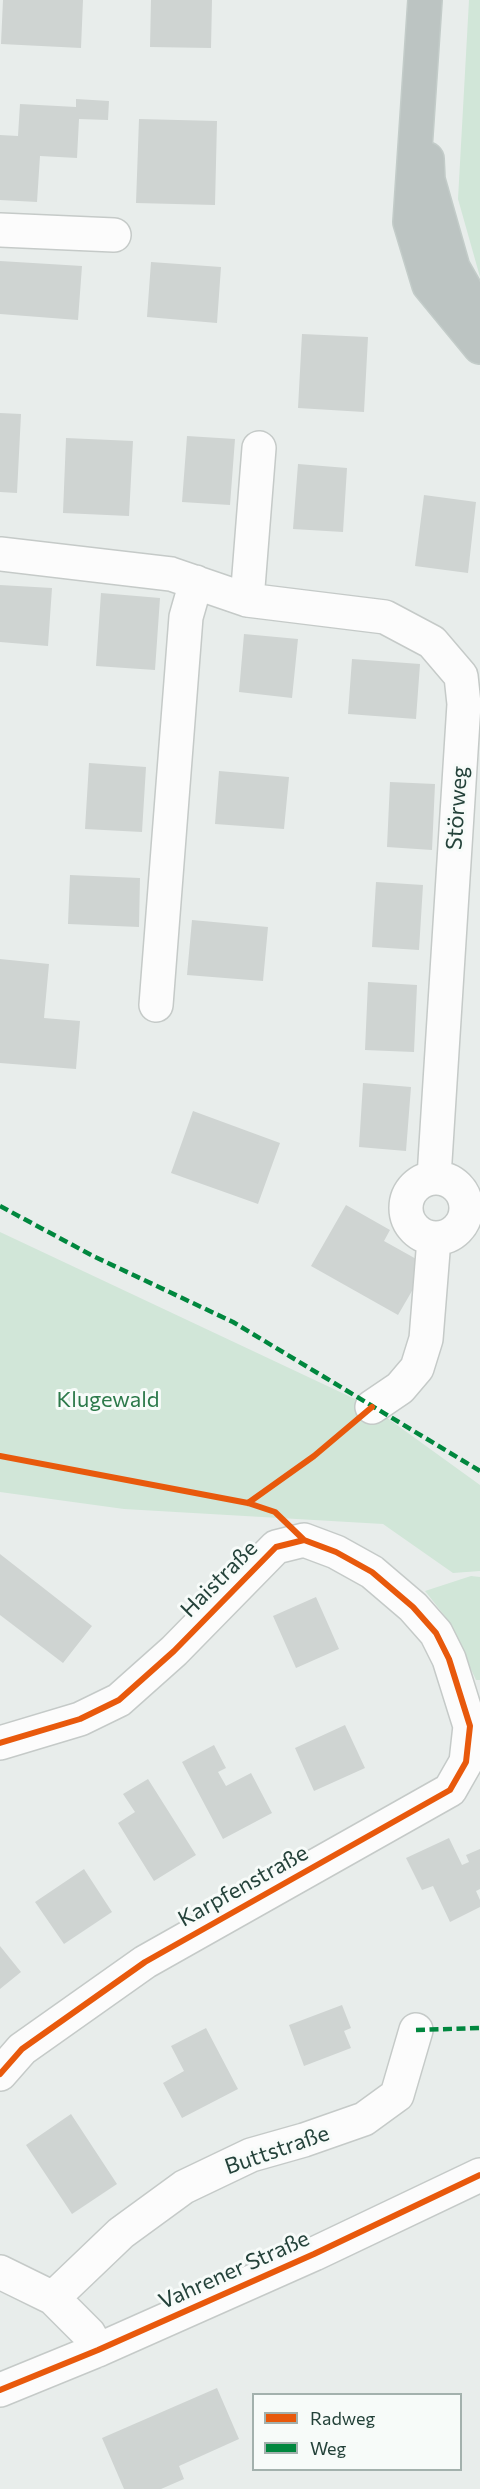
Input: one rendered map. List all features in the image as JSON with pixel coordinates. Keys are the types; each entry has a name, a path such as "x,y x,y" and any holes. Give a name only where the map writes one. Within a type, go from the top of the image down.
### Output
{"highway":[{"path":"425,0 410,222 429,285 480,347"},
{"path":"421,42 428,180 453,268 474,305 480,310"}],"street":[{"path":"0,230 114,236"},
{"path":"247,600 259,448"},
{"name":"Störweg","path":"0,554 171,574 247,600 385,617 432,642 461,676 464,704 434,1177"},
{"path":"156,1005 186,617 196,582"},
{"path":"434,1177 450,1180 463,1192 467,1208 463,1224 450,1236 434,1239 417,1232 406,1216 406,1198 417,1183 434,1177"},
{"path":"372,1407 400,1388 417,1368 426,1339 434,1239"},
{"name":"Haistraße","path":"0,1743 80,1719 119,1700 174,1651 276,1547 304,1540 336,1552 372,1572 413,1607 436,1633 449,1659 475,1726"},
{"name":"Karpfenstraße","path":"0,2074 22,2049 145,1962 450,1790 466,1762 475,1726"},
{"name":"Buttstraße","path":"53,2298 121,2233 184,2187 251,2155 364,2119 397,2095 416,2030"},
{"name":"Vahrener Straße","path":"0,2390 98,2350 314,2254 480,2175"},
{"path":"0,2272 53,2298 89,2334 98,2350"}],"green space":[{"path":"469,0 480,0 480,277 458,199"},
{"name":"Klugewald","path":"0,1232 372,1407 480,1485 480,1571 453,1573 383,1524 124,1509 0,1492"},
{"path":"471,1576 480,1577 480,1680 476,1680 448,1620 425,1591"}],"building":[{"path":"3,0 83,0 81,48 1,44"},
{"path":"151,0 212,0 211,48 150,47"},
{"path":"76,99 109,101 108,120 79,119 77,158 40,156 37,202 0,200 0,135 18,136 20,104 76,107"},
{"path":"139,119 217,121 215,205 136,203"},
{"path":"0,261 82,266 78,320 0,314"},
{"path":"151,262 221,267 217,323 147,317"},
{"path":"302,334 368,337 364,412 298,408"},
{"path":"0,413 21,414 17,493 0,492"},
{"path":"187,436 235,439 230,505 182,502"},
{"path":"66,438 133,441 129,516 63,513"},
{"path":"298,464 347,468 343,532 293,529"},
{"path":"424,495 476,502 468,573 415,566"},
{"path":"0,585 52,588 48,646 0,642"},
{"path":"101,593 160,598 155,670 96,666"},
{"path":"244,634 298,639 292,698 239,692"},
{"path":"352,659 420,664 416,719 348,714"},
{"path":"89,763 146,767 142,832 85,829"},
{"path":"219,771 289,777 284,829 215,824"},
{"path":"390,782 435,784 432,850 387,847"},
{"path":"70,875 140,878 139,927 68,924"},
{"path":"376,882 423,885 419,950 372,947"},
{"path":"192,920 268,927 263,981 187,975"},
{"path":"0,959 49,964 44,1018 80,1021 76,1069 0,1063"},
{"path":"368,982 417,985 414,1052 365,1050"},
{"path":"363,1083 411,1087 406,1151 359,1147"},
{"path":"193,1111 280,1143 258,1204 171,1173"},
{"path":"346,1205 390,1230 384,1241 427,1265 398,1315 311,1266"},
{"path":"0,1554 92,1626 63,1663 0,1615"},
{"path":"316,1597 339,1649 296,1668 273,1616"},
{"path":"345,1725 365,1768 314,1791 295,1748"},
{"path":"214,1745 226,1768 218,1772 226,1786 251,1773 272,1813 223,1839 182,1762"},
{"path":"148,1779 196,1855 154,1881 118,1823 135,1812 123,1794"},
{"path":"449,1838 462,1865 469,1862 466,1855 480,1849 480,1889 476,1891 480,1907 450,1922 433,1886 422,1890 406,1858"},
{"path":"84,1869 112,1912 64,1944 35,1902"},
{"path":"0,1946 21,1972 0,1989"},
{"path":"342,2005 351,2028 344,2031 351,2048 304,2066 289,2025"},
{"path":"206,2028 238,2089 182,2118 163,2083 184,2071 171,2046"},
{"path":"71,2114 117,2184 72,2214 26,2145"},
{"path":"217,2388 239,2439 179,2466 184,2479 161,2489 124,2489 102,2438"}],"marked path":[{"path":"0,1206 93,1256 233,1322 480,1471"},
{"path":"416,2030 480,2028"}],"cycle path":[{"path":"248,1503 314,1456 372,1407"},
{"path":"0,1456 248,1503 275,1512 304,1540"},
{"path":"0,1743 80,1719 119,1700 174,1651 276,1547 304,1540 336,1552 372,1572 413,1607 436,1633 449,1659 470,1726 466,1762 450,1790 145,1962 22,2049 0,2074"},
{"path":"0,2390 98,2350 314,2254 480,2175"}]}
